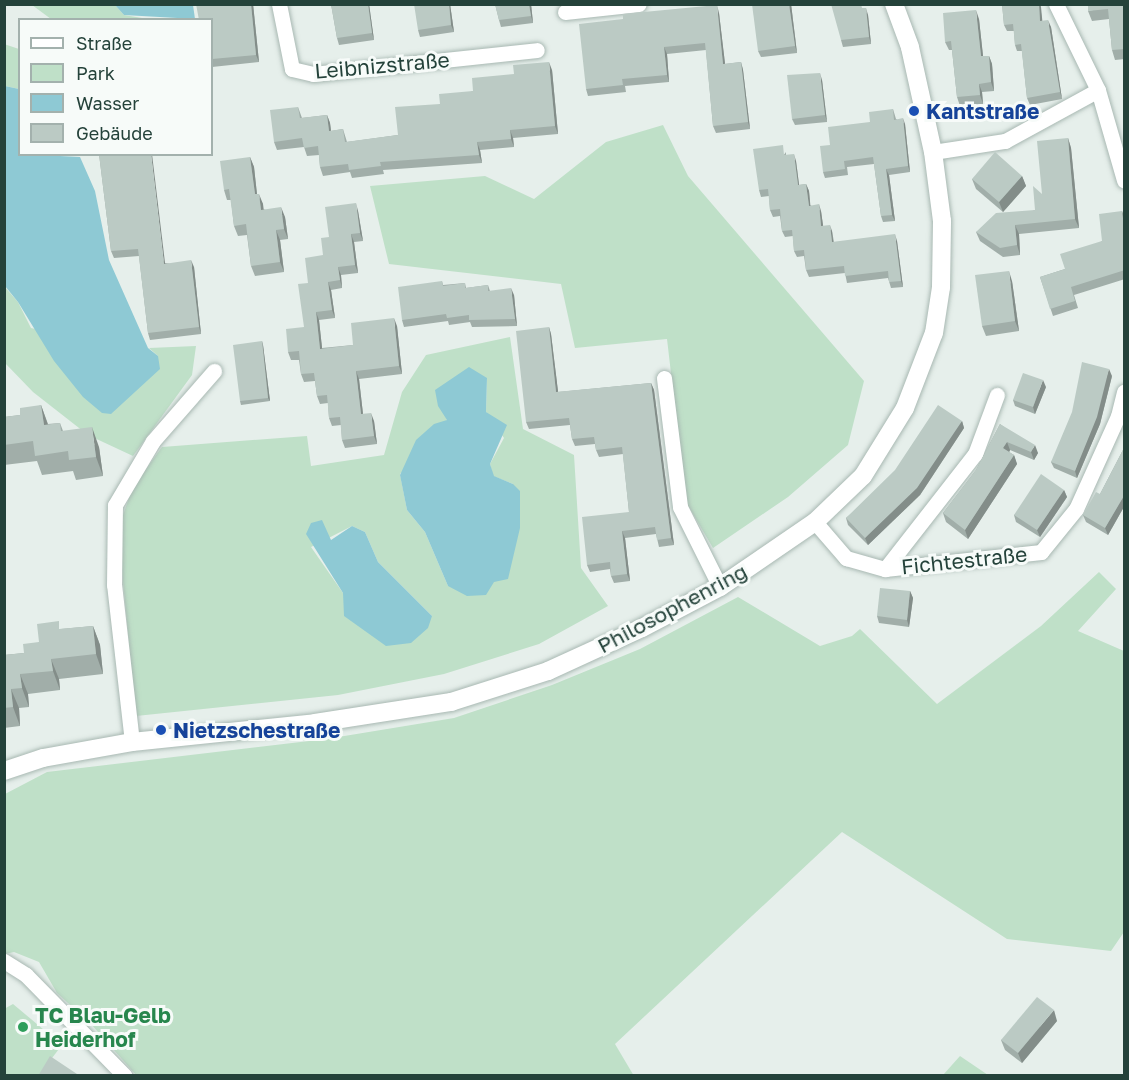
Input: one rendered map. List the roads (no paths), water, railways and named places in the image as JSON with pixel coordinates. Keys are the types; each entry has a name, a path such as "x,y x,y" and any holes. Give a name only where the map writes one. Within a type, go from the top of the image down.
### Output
{"street":[{"name":"Leibnizstraße","path":"279,4 292,69 313,74 537,50"},
{"path":"565,12 639,4"},
{"name":"Philosophenring","path":"4,771 43,758 132,742 315,723 452,702 548,671 720,587 815,522 863,476 917,384 934,333 941,287 942,220 933,152 909,47 894,4"},
{"path":"1056,4 1098,90 1125,180"},
{"path":"933,152 1005,141 1098,90"},
{"path":"132,742 114,585 116,505 153,441 214,370"},
{"path":"664,378 680,507 720,587"},
{"name":"Fichtestraße","path":"815,522 846,558 885,569 1041,552 1076,509 1118,416 1125,392"},
{"name":"Fichtestraße","path":"885,569 975,454 997,394"},
{"path":"4,961 26,975 125,1076"}],"water":[{"path":"115,5 193,5 195,18 177,18 124,15"},
{"path":"5,86 18,89 18,156 80,157 95,191 109,260 148,348 158,356 160,369 111,414 102,413 83,397 54,361 18,302 5,286"},
{"path":"469,367 487,378 486,412 507,425 490,464 494,476 513,484 520,491 520,528 508,579 494,582 486,595 467,596 448,586 425,532 407,510 400,475 416,440 434,424 447,420 438,406 435,390"},
{"path":"322,520 331,540 352,526 365,532 378,562 432,616 428,628 411,643 386,646 344,616 343,593 306,534 311,523"}],"place":[{"name":"Kantstraße","path":"914,111"},
{"name":"Nietzschestraße","path":"161,730"},
{"name":"TC Blau-Gelb Heiderhof","path":"23,1027"}]}
